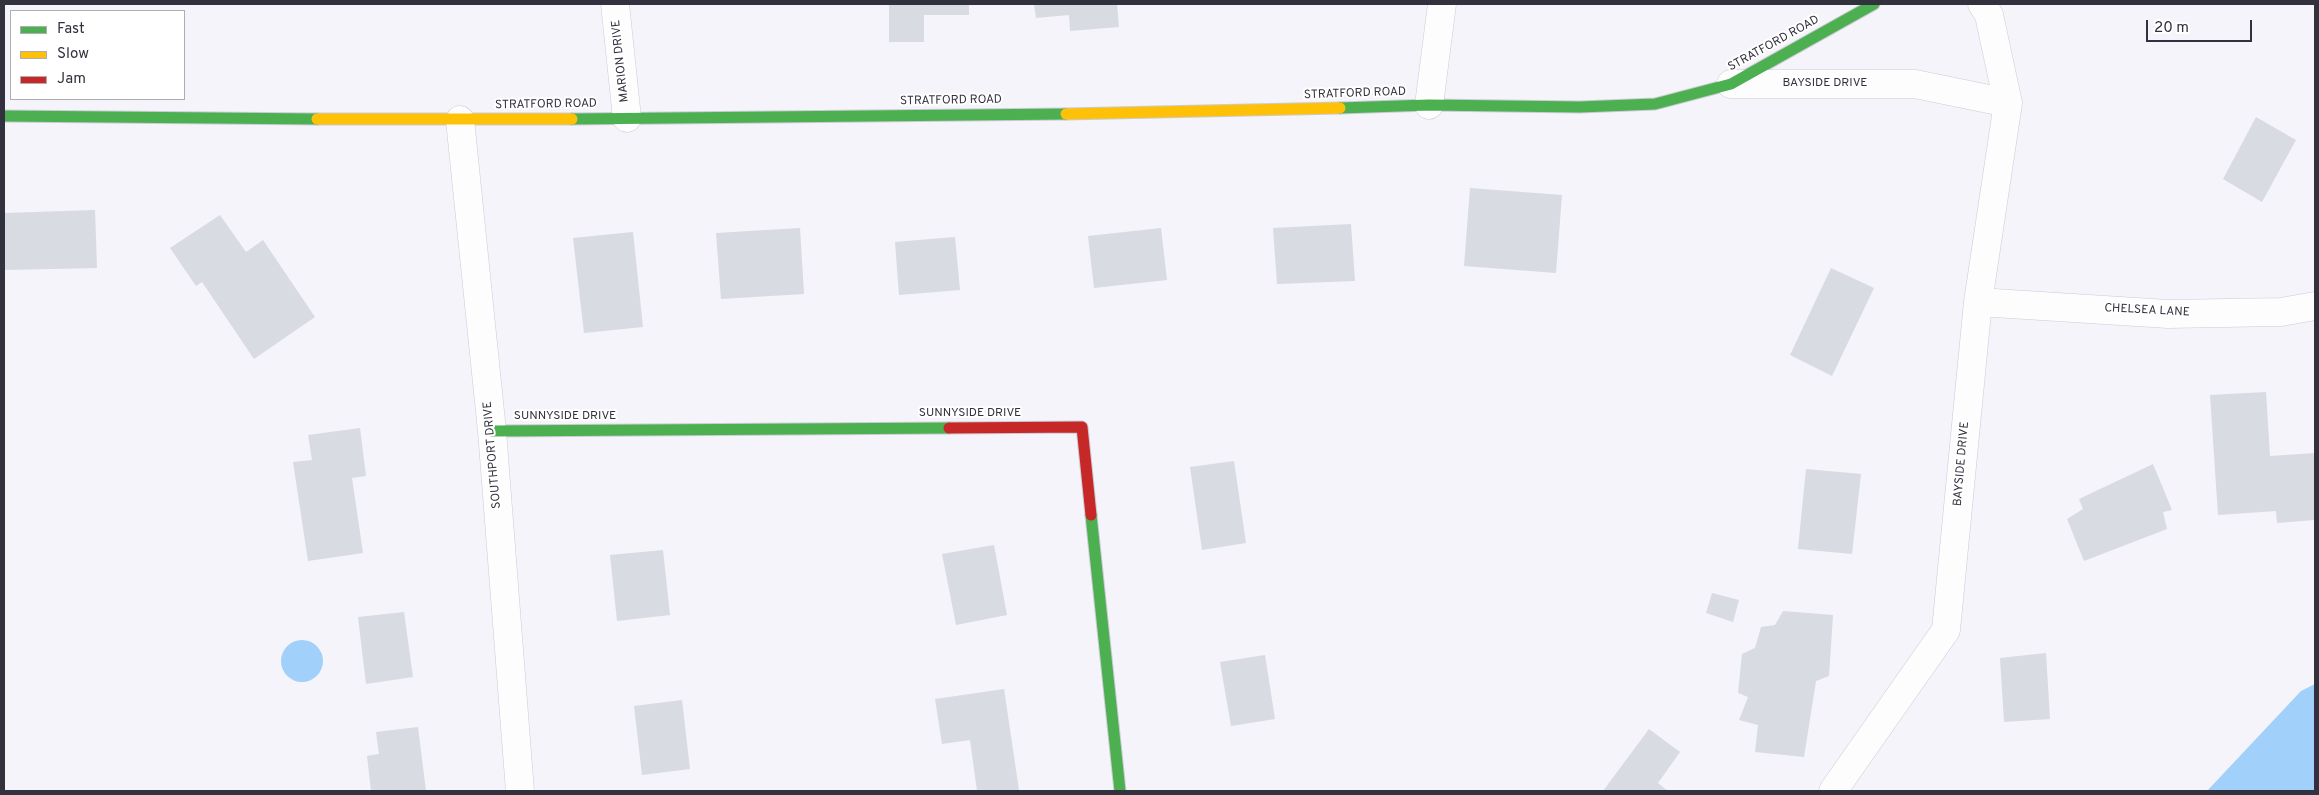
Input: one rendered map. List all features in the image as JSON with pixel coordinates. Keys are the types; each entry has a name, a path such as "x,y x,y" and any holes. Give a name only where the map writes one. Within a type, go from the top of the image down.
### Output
{"main road":[{"name":"STRATFORD ROAD","path":"4,116 460,120 1164,113 1429,105 1580,107 1655,104 1731,84 1874,4"},
{"name":"SUNNYSIDE DRIVE","path":"492,431 1082,427 1120,791"}],"street":[{"name":"MARION DRIVE","path":"615,4 627,118"},
{"path":"1429,105 1442,4"},
{"name":"BAYSIDE DRIVE","path":"1833,791 1946,630 1978,302 2008,103 1990,15 1982,4"},
{"name":"BAYSIDE DRIVE","path":"1731,84 1915,84 2008,103"},
{"name":"SOUTHPORT DRIVE","path":"460,120 492,431 520,791"},
{"name":"CHELSEA LANE","path":"1978,302 2168,314 2281,312 2315,306"}],"water":[{"path":"302,640 317,646 323,661 317,676 302,682 287,676 281,661 287,646"},
{"path":"2315,684 2315,791 2207,791 2301,691"}],"building":[{"path":"889,4 969,4 969,15 924,15 924,42 889,42"},
{"path":"1034,4 1117,4 1119,27 1070,31 1069,15 1036,18"},
{"path":"2256,117 2296,140 2262,202 2223,179"},
{"path":"1470,188 1562,195 1556,273 1464,266"},
{"path":"95,210 97,268 4,270 4,213"},
{"path":"220,215 246,252 263,240 315,317 254,359 202,282 196,286 170,248"},
{"path":"1351,224 1355,281 1277,284 1273,228"},
{"path":"800,228 804,294 721,299 716,233"},
{"path":"1161,228 1167,280 1094,288 1088,236"},
{"path":"633,232 643,327 584,333 573,238"},
{"path":"955,237 960,290 899,295 895,242"},
{"path":"1831,268 1874,288 1832,376 1790,355"},
{"path":"2266,392 2270,456 2315,453 2314,520 2277,523 2276,511 2218,515 2210,395"},
{"path":"360,428 366,476 352,478 363,553 308,561 293,462 312,460 308,435"},
{"path":"1234,461 1246,543 1202,550 1190,467"},
{"path":"2153,464 2172,510 2163,512 2167,529 2084,561 2067,519 2083,509 2079,499"},
{"path":"1806,469 1861,474 1852,554 1798,549"},
{"path":"994,545 1007,615 956,625 942,554"},
{"path":"663,550 670,615 617,621 610,555"},
{"path":"1712,593 1739,600 1733,622 1706,613"},
{"path":"1783,611 1833,615 1829,676 1816,681 1804,757 1755,752 1758,725 1739,720 1748,697 1738,693 1742,654 1755,648 1761,627 1775,625"},
{"path":"404,612 413,677 366,684 358,617"},
{"path":"2046,653 2050,719 2004,722 2000,658"},
{"path":"1265,655 1275,719 1231,726 1220,662"},
{"path":"1004,689 1019,790 977,791 970,740 942,744 935,699"},
{"path":"682,700 690,769 642,775 634,706"},
{"path":"418,727 426,791 371,791 367,756 379,754 376,732"},
{"path":"1649,729 1680,752 1658,783 1668,791 1603,791"}],"traffic: fast":[{"path":"1340,108 1429,105 1580,107 1655,104 1731,84 1874,4"},
{"path":"572,119 1066,114"},
{"path":"4,116 317,119"},
{"path":"492,431 949,428"},
{"path":"1091,515 1120,791"}],"traffic: slow":[{"path":"1066,114 1340,108"},
{"path":"317,119 572,119"}],"traffic: jam":[{"path":"949,428 1082,427 1091,515"}]}
